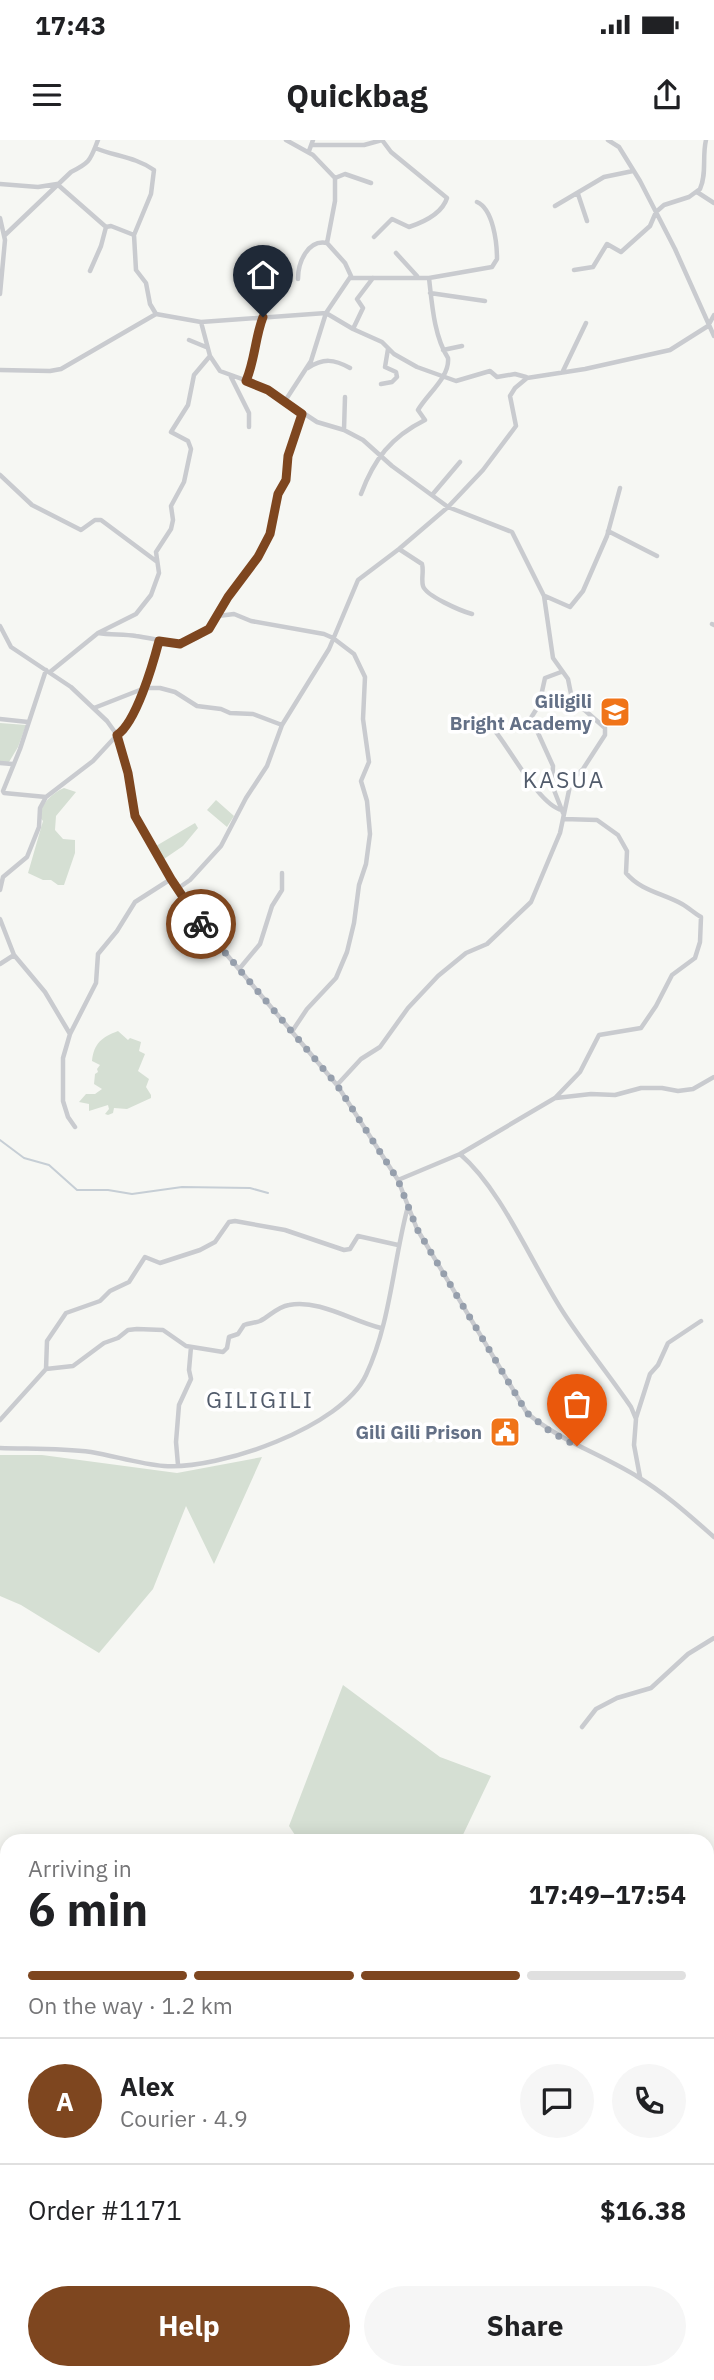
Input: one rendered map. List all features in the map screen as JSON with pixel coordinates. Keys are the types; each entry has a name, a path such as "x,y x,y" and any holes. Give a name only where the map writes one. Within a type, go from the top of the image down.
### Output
{"street":[{"path":"5,235 57,184 71,172 85,166 98,140"},
{"path":"286,140 326,165 335,178 335,201 327,243"},
{"path":"309,152 313,142 363,145 383,140 391,152 445,196 447,201 435,215 409,227 393,219 374,237"},
{"path":"608,140 619,147"},
{"path":"617,140 675,249 714,337"},
{"path":"574,270 593,267 607,244 617,251 623,251 650,226 656,212 675,200 697,192 703,183 703,152 706,140"},
{"path":"95,148 115,156 134,159 154,170 151,194 134,234 136,270 146,283 150,304 156,314"},
{"path":"555,206 604,177 633,171"},
{"path":"335,178 345,174 372,183"},
{"path":"0,184 38,187 57,184"},
{"path":"57,184 106,227 111,226 134,234"},
{"path":"697,192 714,203"},
{"path":"578,194 587,221"},
{"path":"351,278 429,278 488,269 495,263 497,253 485,207 477,202"},
{"path":"0,218 5,235 0,294"},
{"path":"90,271 106,227"},
{"path":"285,401 307,369 318,344 326,313 351,278 350,269 327,243 317,242 299,266 298,279"},
{"path":"396,253 417,276"},
{"path":"353,329 363,308 357,299 373,278"},
{"path":"361,494 373,463 398,437 425,420 418,410 428,393 445,376 449,366 448,358 442,350 429,278"},
{"path":"430,293 485,301"},
{"path":"0,370 61,369 156,314 201,321 326,313 382,342 416,367 456,381 490,371 497,377 515,374 527,377 670,350 708,326 714,315"},
{"path":"246,381 254,362 257,334 263,317"},
{"path":"201,321 210,356 217,368 230,376 268,390 321,424 344,430 363,440 448,507 512,532 544,596 553,658 568,679 573,702 606,730 605,736 583,769 571,781 547,864 524,910 487,944 466,953 439,976 408,1008 380,1047 361,1059 337,1085"},
{"path":"562,372 586,323"},
{"path":"188,340 207,347"},
{"path":"442,350 462,346"},
{"path":"381,384 392,382 397,377 397,372 385,366 388,349"},
{"path":"46,797 3,793 48,671 98,633 136,614 158,580 156,561 159,546 173,524 171,506 183,488 191,449 188,441 172,432 188,405 194,375 210,356"},
{"path":"307,369 317,362 327,360 350,368"},
{"path":"230,376 248,413 249,427"},
{"path":"177,889 196,874 221,846 246,798 267,766 282,726 323,662 358,580 399,550 448,507 483,471 513,432 516,422 510,396 527,377"},
{"path":"344,430 345,397"},
{"path":"98,633 183,643 209,629 266,543 278,494 286,480 288,456 302,414"},
{"path":"432,495 460,462"},
{"path":"0,475 32,505 48,514 81,530 95,520 101,520 156,561"},
{"path":"544,596 568,606 573,605 587,583 608,531 620,488"},
{"path":"608,531 657,556"},
{"path":"399,550 422,564 425,591 453,608 472,614"},
{"path":"218,616 234,614 251,621 318,632 333,638 354,654 365,677 363,719 369,762 361,781 367,801 369,847 359,885 354,923 336,978 307,1009 293,1030"},
{"path":"0,626 11,647 71,687 117,735 128,773 135,816 177,889 205,929 337,1085 398,1180 417,1229 527,1413 551,1432 640,1478 714,1537"},
{"path":"0,890 2,877 27,857 39,827 40,808 46,797 93,761 117,735 125,731 145,688 159,641"},
{"path":"561,672 545,678 539,705 529,721 538,733 553,766 552,785 563,814"},
{"path":"94,708 145,688 165,688 197,706 230,713 253,713 282,726"},
{"path":"0,719 28,722"},
{"path":"398,1180 460,1154 555,1098 580,1072 598,1035 638,1030 644,1025 672,975 695,958 700,942 702,917 632,881 626,873 627,851 620,837 597,820 563,814 554,808 538,792 495,731"},
{"path":"0,763 13,764"},
{"path":"240,968 260,944 269,913 282,890 282,873"},
{"path":"75,1127 66,1113 62,1090 63,1058 71,1034 96,983 98,954 113,937 135,902 171,879"},
{"path":"0,919 14,955 45,992 71,1034"},
{"path":"0,964 14,955"},
{"path":"555,1098 591,1094 615,1095 640,1088 678,1091 693,1089 714,1077"},
{"path":"460,1154 471,1163 492,1194 565,1315 623,1395 636,1419"},
{"path":"0,1448 68,1450 166,1466 193,1464 232,1456 280,1440 314,1424 345,1403 366,1376 381,1328 408,1209"},
{"path":"0,1420 46,1369 47,1341 66,1313 100,1301 110,1291 129,1282 143,1258 160,1262 210,1245 229,1222 251,1223 285,1230 345,1250 350,1249 358,1236 398,1245"},
{"path":"46,1369 74,1366 100,1345 128,1330 163,1330 191,1347 223,1352 227,1348 229,1337 238,1334 244,1325 261,1320 289,1305 317,1307 381,1328"},
{"path":"640,1478 634,1445 636,1419 650,1374 670,1342 701,1321"},
{"path":"178,1465 176,1442 179,1405 191,1379 191,1347"},
{"path":"582,1727 596,1709 617,1698 651,1688 688,1654 714,1638"}],"shaded area":[{"path":"0,723 26,725 9,762 0,762"},
{"path":"64,788 76,792 56,816 55,830 63,839 75,840 75,853 64,885 58,885 28,873 43,821 39,816 40,811 48,799"},
{"path":"216,800 234,816 227,827 207,810"},
{"path":"195,823 198,828 183,846 164,859 156,846"},
{"path":"118,1031 128,1040 130,1038 141,1042 139,1051 145,1054 138,1071 149,1079 146,1087 151,1098 127,1109 114,1108 113,1113 108,1115 105,1114 109,1109 108,1105 89,1111 89,1104 79,1102 86,1094 95,1094 102,1089 94,1084 100,1065 92,1061 95,1050 103,1038"},
{"path":"0,1455 42,1455 177,1473 262,1457 214,1564 186,1506 153,1589 99,1653 21,1605 0,1596"},
{"path":"343,1685 440,1757 491,1776 463,1834 294,1834 289,1826"}],"waterway":[{"path":"0,1140 24,1158 49,1165 77,1190 108,1190 132,1194 182,1187 250,1188 268,1193"}],"way so far":[{"path":"201,924 337,1085 398,1180 417,1229 527,1413 551,1432 577,1446"}],"place":[{"name":"Giligili Bright Academy","path":"615,712"},
{"name":"Gili Gili Prison","path":"505,1432"}],"district":[{"name":"KASUA","path":"564,780"},
{"name":"GILIGILI","path":"260,1400"}],"route":[{"path":"201,924 171,879 135,816 128,773 117,735 125,731 145,688 159,641 180,644 209,629 223,604 258,557 270,534 278,494 288,473 288,456 302,414 268,390 246,381 254,362 257,334 263,317"}]}
